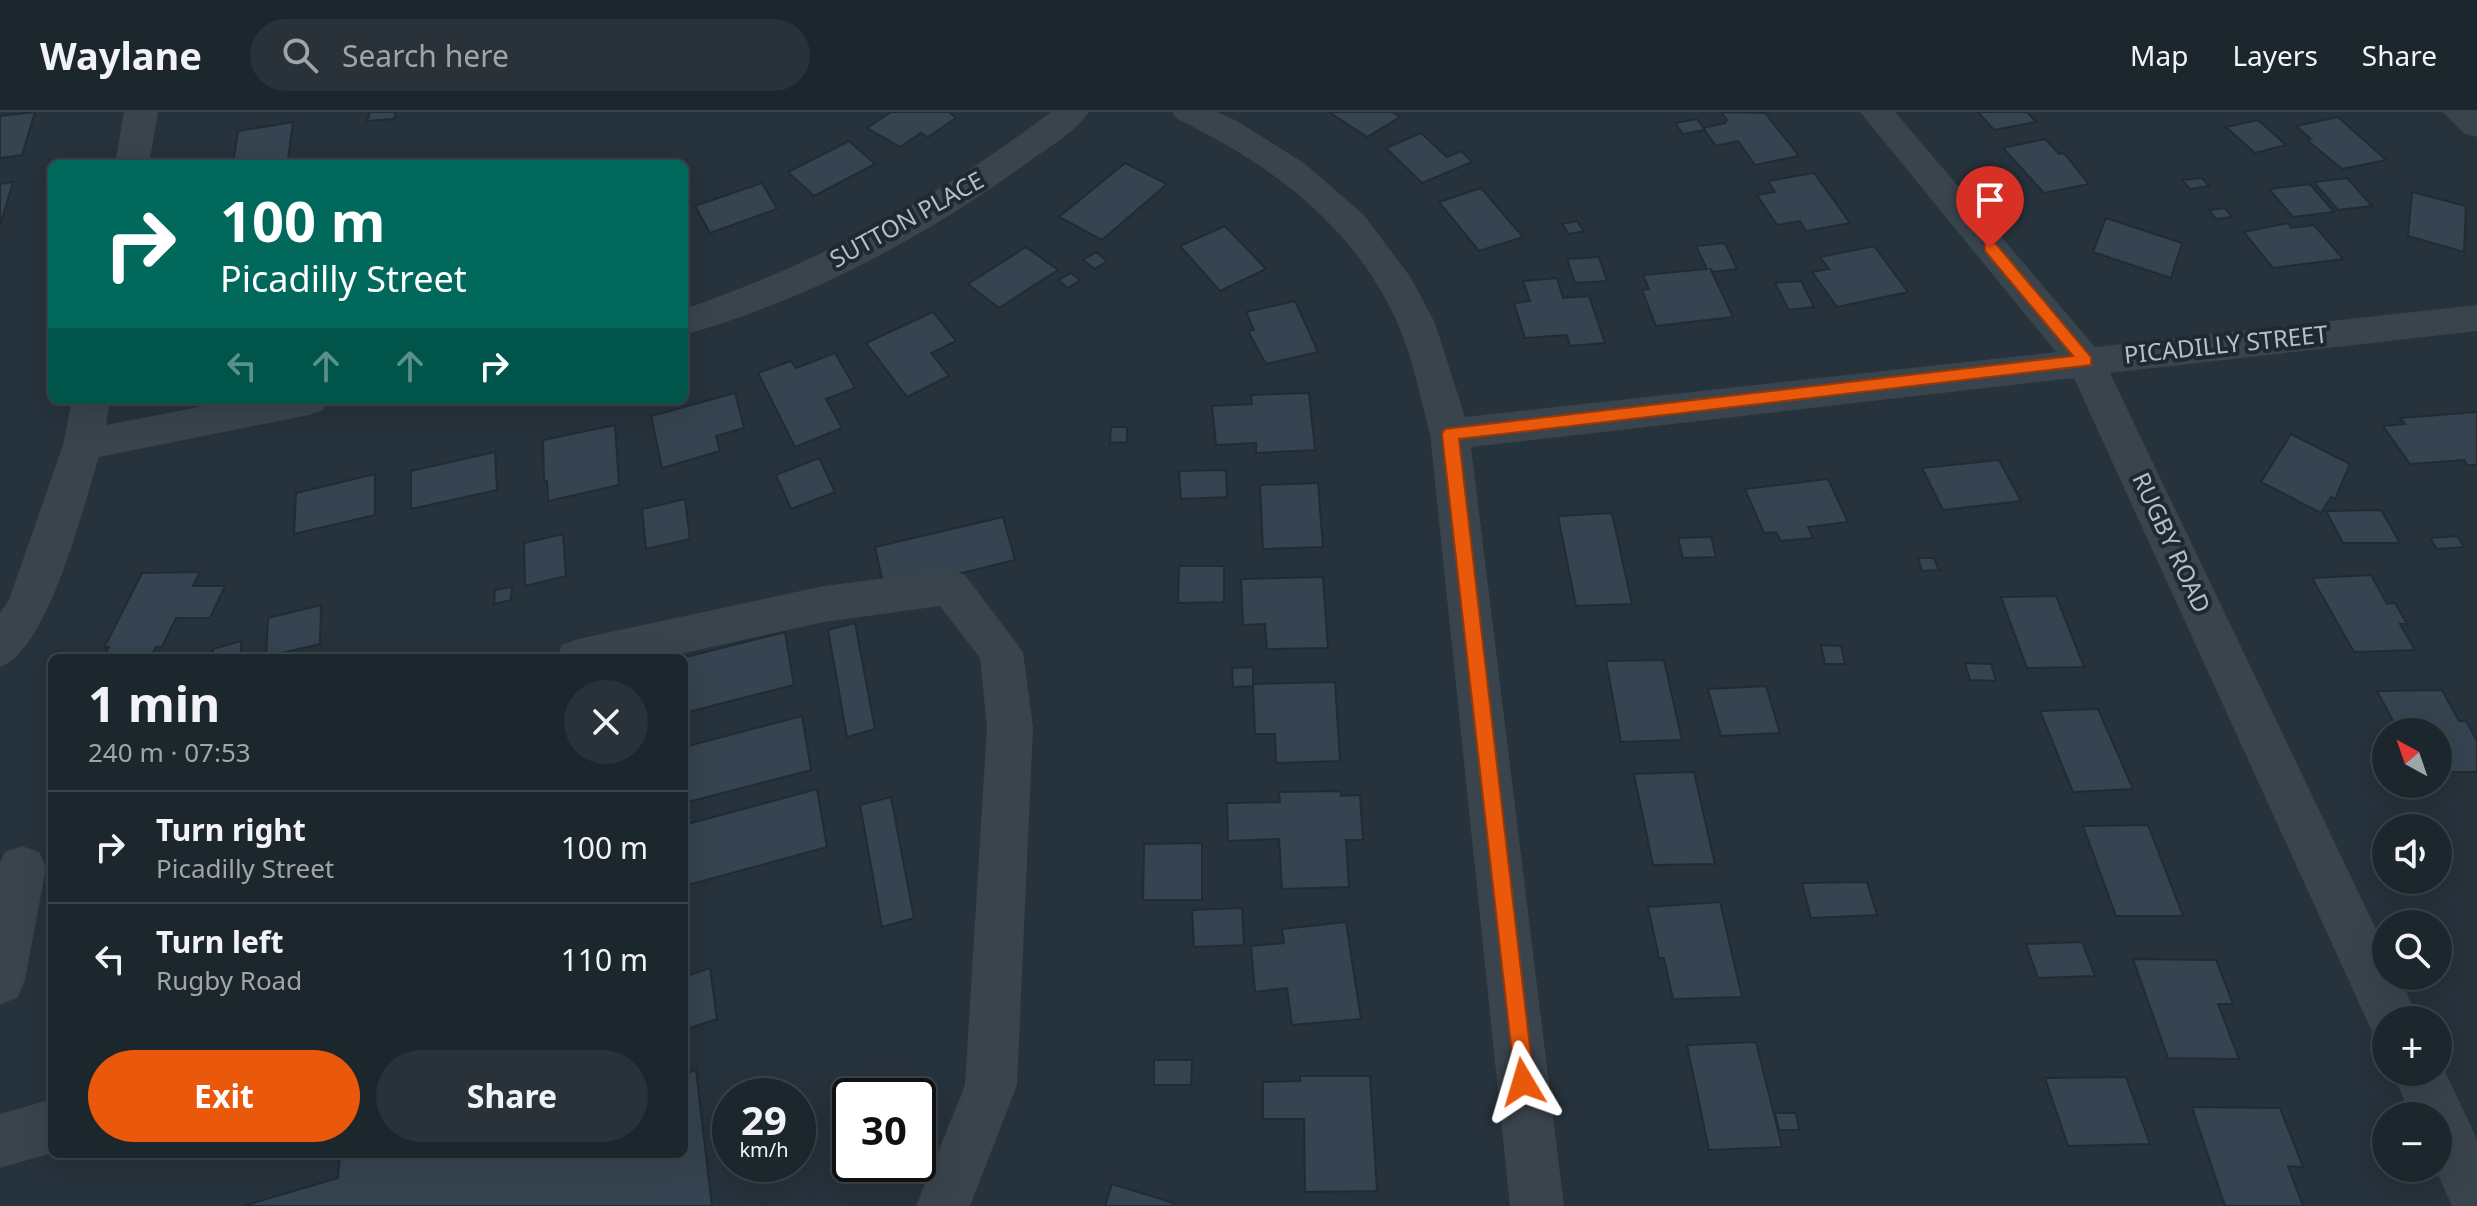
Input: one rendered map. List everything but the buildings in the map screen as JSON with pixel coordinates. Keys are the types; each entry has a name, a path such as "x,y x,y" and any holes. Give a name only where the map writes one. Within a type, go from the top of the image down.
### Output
{"street":[{"path":"133,160 141,112"},
{"name":"SUTTON PLACE","path":"688,321 783,285 873,246 1019,155 1072,112"},
{"path":"1189,112 1270,154 1319,191 1365,237 1416,323 1450,434 1537,1206"},
{"name":"RUGBY ROAD","path":"1877,112 2085,361 2386,1006"},
{"path":"2460,112 2477,126"},
{"name":"PICADILLY STREET","path":"1450,434 2477,318"},
{"path":"0,649 28,607 83,445 90,404"},
{"path":"83,445 289,404"},
{"path":"596,654 824,604 950,587 1001,652 1010,727 991,1085 943,1206"},
{"path":"0,980 25,861"},
{"path":"2425,1086 2477,1199"},
{"path":"0,1141 48,1127"}],"route":[{"path":"1523,1082 1450,434 2085,361 1990,248"}]}
